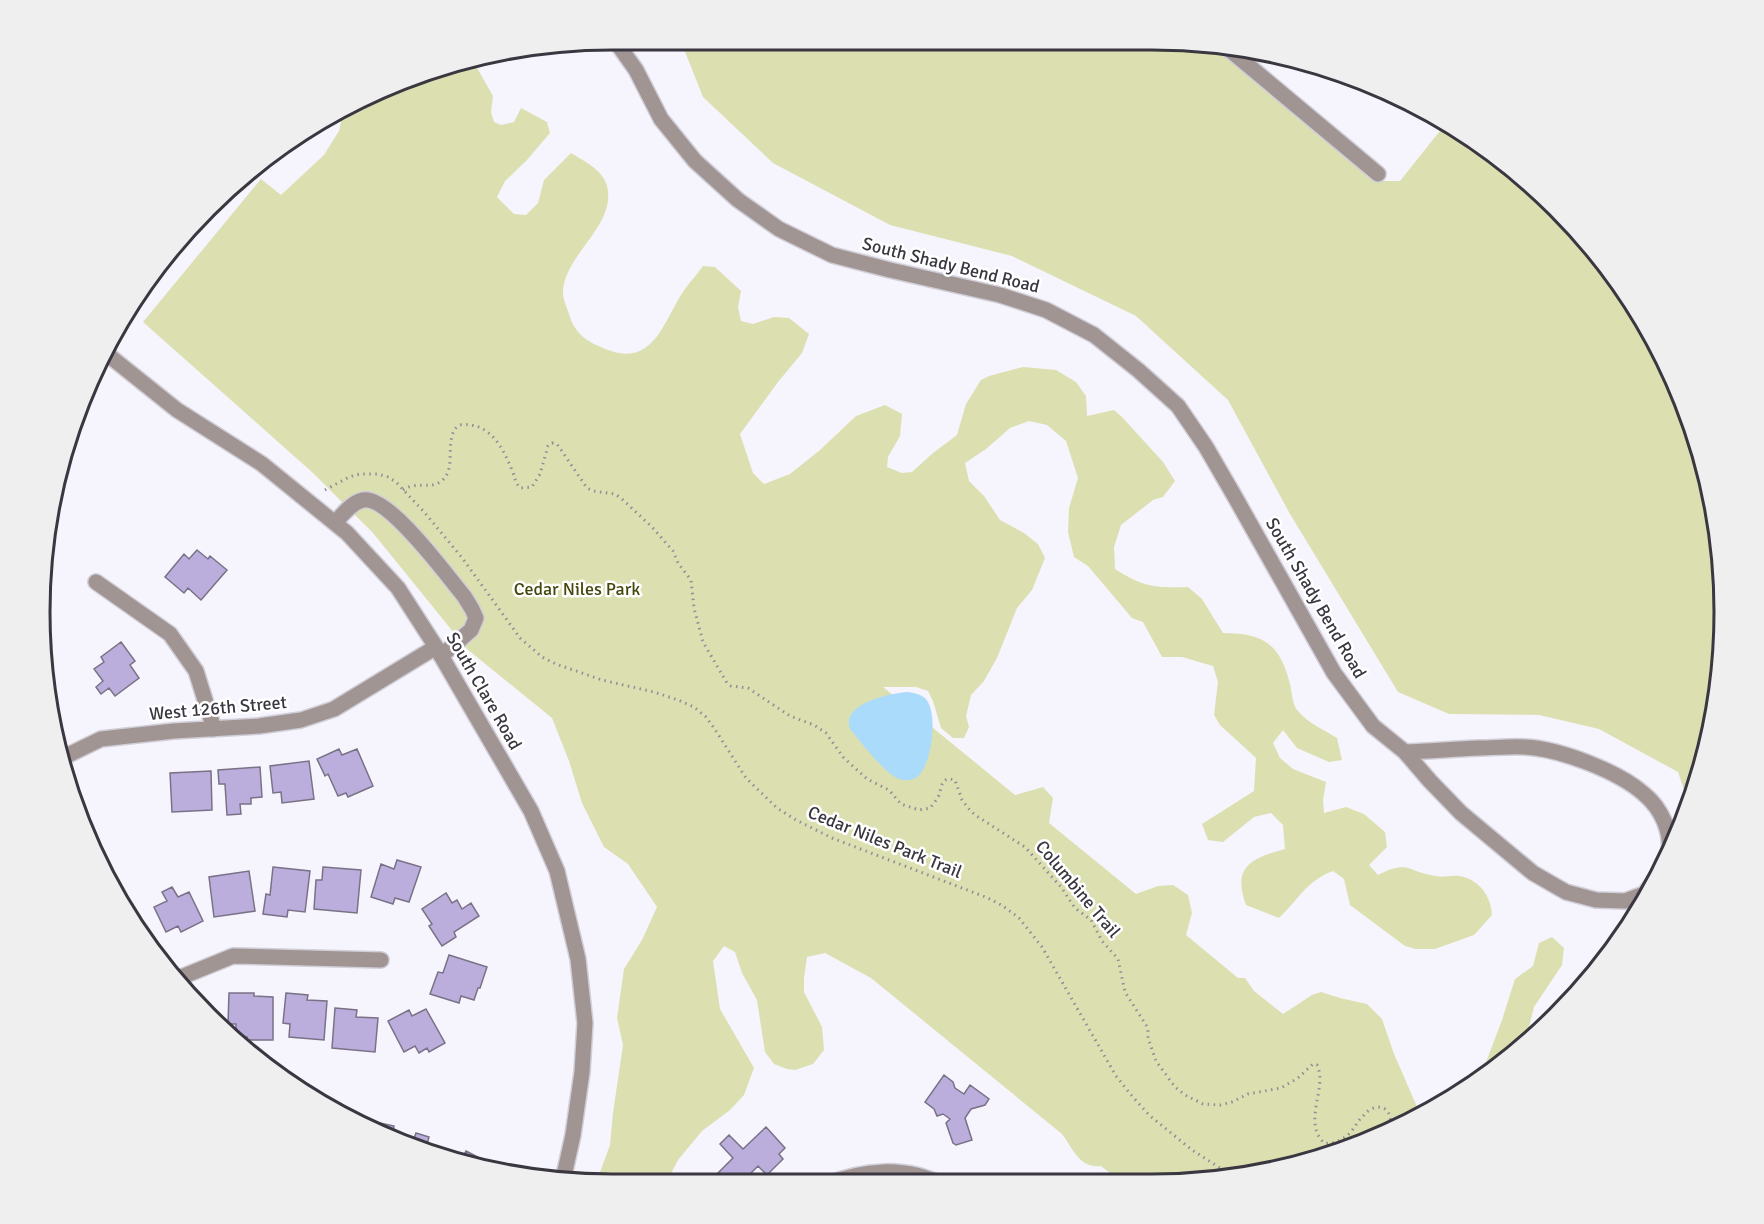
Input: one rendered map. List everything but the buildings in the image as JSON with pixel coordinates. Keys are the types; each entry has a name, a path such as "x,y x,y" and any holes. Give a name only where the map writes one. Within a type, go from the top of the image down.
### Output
{"street":[{"name":"South Shady Bend Road","path":"622,50 636,70 661,119 695,161 738,200 779,229 832,255 1000,295 1046,310 1094,335 1138,370 1178,406 1212,457 1334,673 1373,726 1405,752 1461,813 1533,873 1566,892 1596,900 1625,901 1637,897"},
{"path":"1237,56 1378,174"},
{"name":"South Clare Road","path":"111,357 177,410 262,464 347,533 398,588 439,652 531,811 556,872 578,959 585,1023 583,1062 573,1136 565,1172"},
{"name":"West 126th Street","path":"68,755 101,739 259,726 301,720 334,710 439,652 471,630 476,618 464,596 404,524 384,506 369,500 362,500 335,523"},
{"path":"96,582 170,634 196,671 214,729"},
{"path":"1405,752 1526,747 1563,754 1599,768 1644,794 1660,813 1669,833"},
{"path":"184,976 233,956 381,960"},
{"path":"869,1174 887,1171 910,1174"}],"path":[{"name":"Columbine Trail","path":"403,490 415,484 436,484 445,477 449,464 452,433 459,425 477,425 490,434 506,456 516,484 520,488 532,487 540,474 548,446 552,443 557,444 587,488 592,491 615,494 622,499 652,527 673,551 678,563 691,580 693,608 703,642 727,683 731,686 748,688 790,716 814,725 826,733 843,757 867,779 889,790 905,806 919,810 930,808 946,779 955,780 962,800 968,808 1025,847 1061,887 1075,908 1091,920 1102,941 1118,959 1125,992 1148,1028 1148,1038 1156,1061 1185,1095 1203,1104 1220,1105 1248,1094 1281,1088 1298,1078 1312,1064 1317,1065 1320,1076 1314,1125 1319,1138 1324,1143 1337,1142 1344,1138 1372,1108 1379,1107 1386,1110 1389,1121"},
{"name":"Cedar Niles Park Trail","path":"325,490 349,477 370,473 388,477 403,490 463,559 520,638 542,657 556,664 654,692 693,707 706,717 746,778 763,796 786,814 832,838 988,898 1019,918 1042,947 1116,1076 1132,1096 1149,1115 1192,1150 1223,1170"}],"green space":[{"path":"684,50 1189,51 1230,55 1380,181 1400,181 1441,130 1465,144 1523,189 1550,214 1598,270 1620,299 1639,331 1672,397 1685,431 1704,502 1710,539 1714,612 1710,685 1704,722 1685,793 1678,772 1599,729 1539,715 1449,714 1398,692 1290,514 1228,400 1136,316 1012,256 890,225 773,163 703,97"},
{"name":"Cedar Niles Park","path":"476,66 493,96 491,112 494,122 501,125 514,122 521,108 547,122 550,133 505,181 497,197 514,214 526,215 538,203 544,180 571,153 592,166 605,180 608,201 604,214 565,279 564,301 572,322 580,334 604,348 625,354 647,347 662,328 683,291 703,266 715,267 741,291 738,307 741,321 753,324 774,317 789,318 809,334 802,353 740,434 753,473 764,484 790,474 856,416 885,405 902,414 900,436 888,457 887,467 902,473 912,472 957,435 966,404 981,380 1023,367 1056,370 1076,382 1086,396 1087,416 1114,410 1122,417 1163,462 1175,481 1163,497 1153,500 1121,525 1114,547 1115,569 1134,580 1150,585 1188,587 1202,599 1223,633 1250,635 1268,644 1281,660 1286,671 1296,708 1311,723 1337,738 1342,760 1329,762 1297,748 1283,730 1273,743 1280,758 1293,769 1326,782 1323,800 1324,813 1346,807 1364,814 1385,832 1387,847 1369,865 1378,875 1402,867 1439,877 1466,878 1483,890 1489,901 1492,915 1474,935 1435,949 1416,949 1405,946 1350,905 1344,879 1333,871 1309,885 1279,918 1246,905 1242,892 1243,873 1254,861 1285,849 1283,825 1271,813 1254,817 1223,842 1208,840 1202,824 1254,791 1256,758 1220,725 1214,715 1218,682 1213,666 1182,657 1162,657 1143,622 1132,618 1088,566 1074,557 1068,532 1069,508 1078,478 1066,441 1047,425 1029,421 1010,428 986,449 965,463 969,481 984,496 1000,520 1024,533 1038,544 1045,558 1032,590 1017,608 997,658 984,681 971,695 966,716 969,727 964,738 953,738 941,728 928,691 916,687 883,687 1015,795 1043,787 1053,798 1049,823 1136,894 1158,886 1173,885 1188,895 1192,913 1186,935 1238,978 1245,978 1254,991 1283,1014 1312,995 1321,992 1367,1004 1382,1019 1394,1054 1417,1107 1367,1132 1333,1145 1262,1164 1189,1173 1111,1174 1101,1166 1082,1161 1062,1134 871,978 825,953 807,957 804,978 804,992 822,1027 824,1050 813,1064 795,1070 774,1064 765,1052 757,1000 742,973 735,952 724,946 713,961 720,1009 754,1068 744,1095 730,1110 702,1131 678,1160 671,1174 599,1174 610,1145 623,1045 617,1018 624,969 642,940 657,907 628,864 604,847 582,803 552,718 467,649 373,533 313,473 143,322 261,179 281,195 324,155 339,131 342,119 397,92 431,79"},
{"path":"1552,937 1564,948 1562,965 1534,1007 1528,1030 1485,1065 1515,979 1533,966 1539,943"}],"water":[{"path":"908,692 925,698 932,715 933,726 927,762 917,777 911,780 893,776 880,764 850,729 849,720 852,713 868,702"}]}
